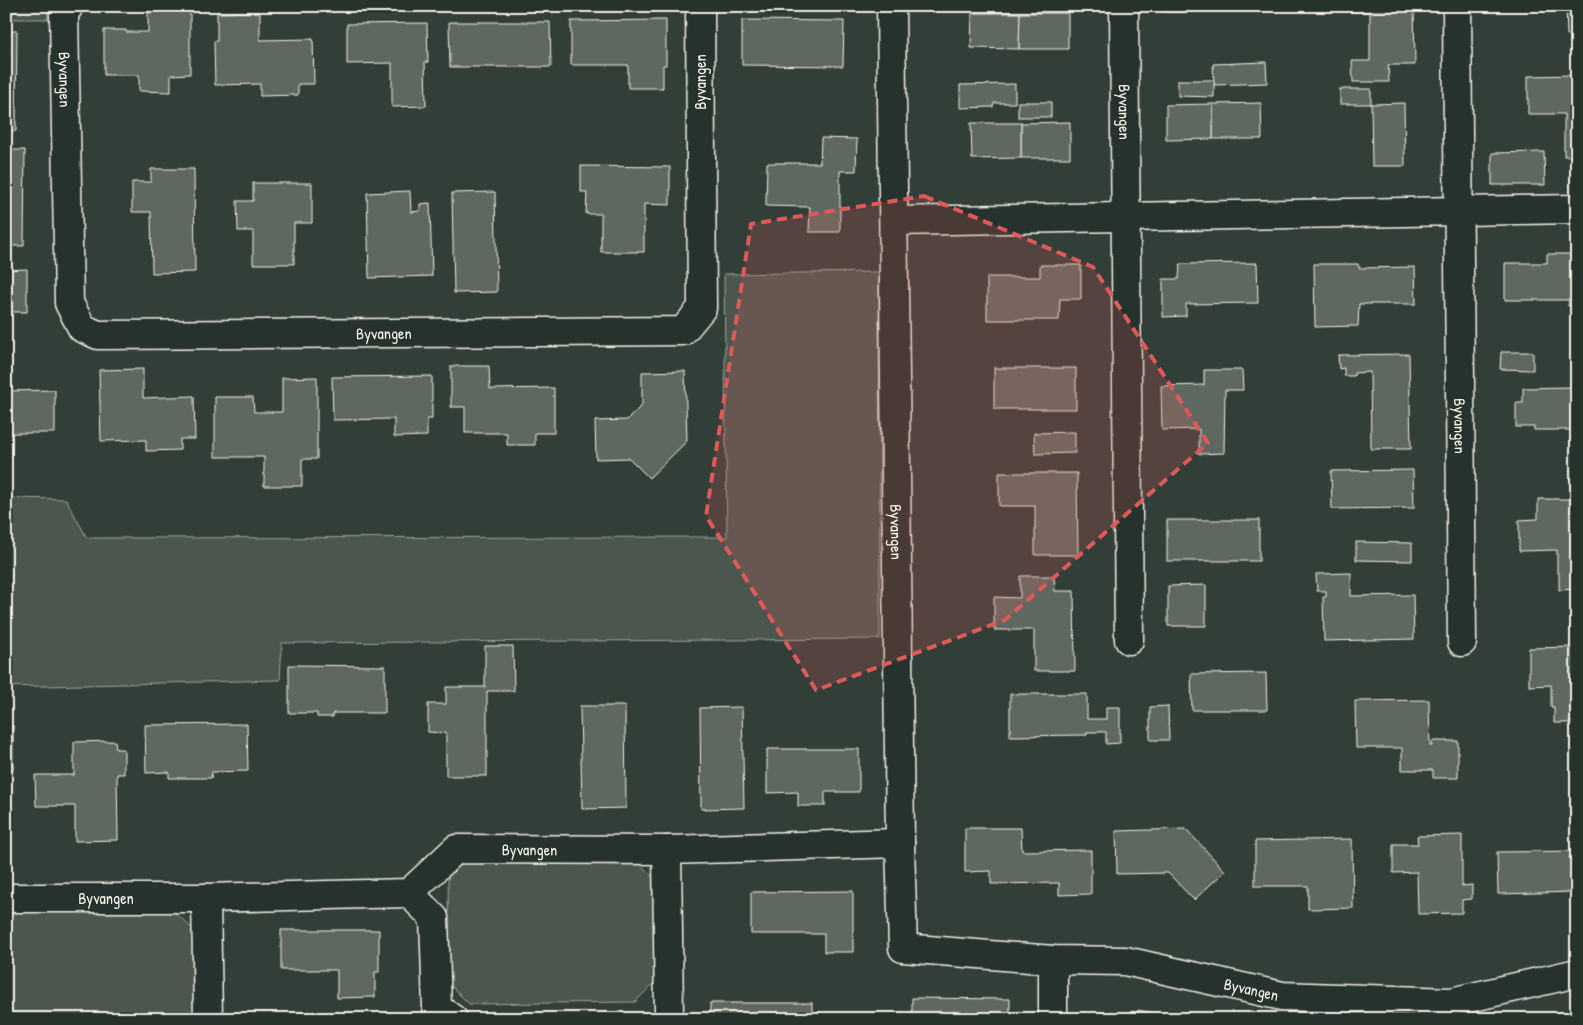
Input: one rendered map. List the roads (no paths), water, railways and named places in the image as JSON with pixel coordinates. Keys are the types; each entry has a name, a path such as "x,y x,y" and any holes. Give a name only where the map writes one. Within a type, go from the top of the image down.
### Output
{"street":[{"name":"Byvangen","path":"69,6 64,14 69,303 82,328 98,335 683,331 702,308 700,6"},
{"name":"Byvangen","path":"891,6 900,844 903,948 1052,960 1125,961 1282,996 1451,1011 1577,972"},
{"name":"Byvangen","path":"1124,6 1129,640"},
{"name":"Byvangen","path":"1457,6 1462,642"},
{"path":"894,221 1577,209"},
{"name":"Byvangen","path":"6,898 206,898 409,892 456,849 667,850 900,844"},
{"path":"667,850 668,1019"},
{"path":"409,892 434,918 437,1008 453,1019"},
{"path":"206,898 208,1019"},
{"path":"1052,960 1053,1019"}]}
